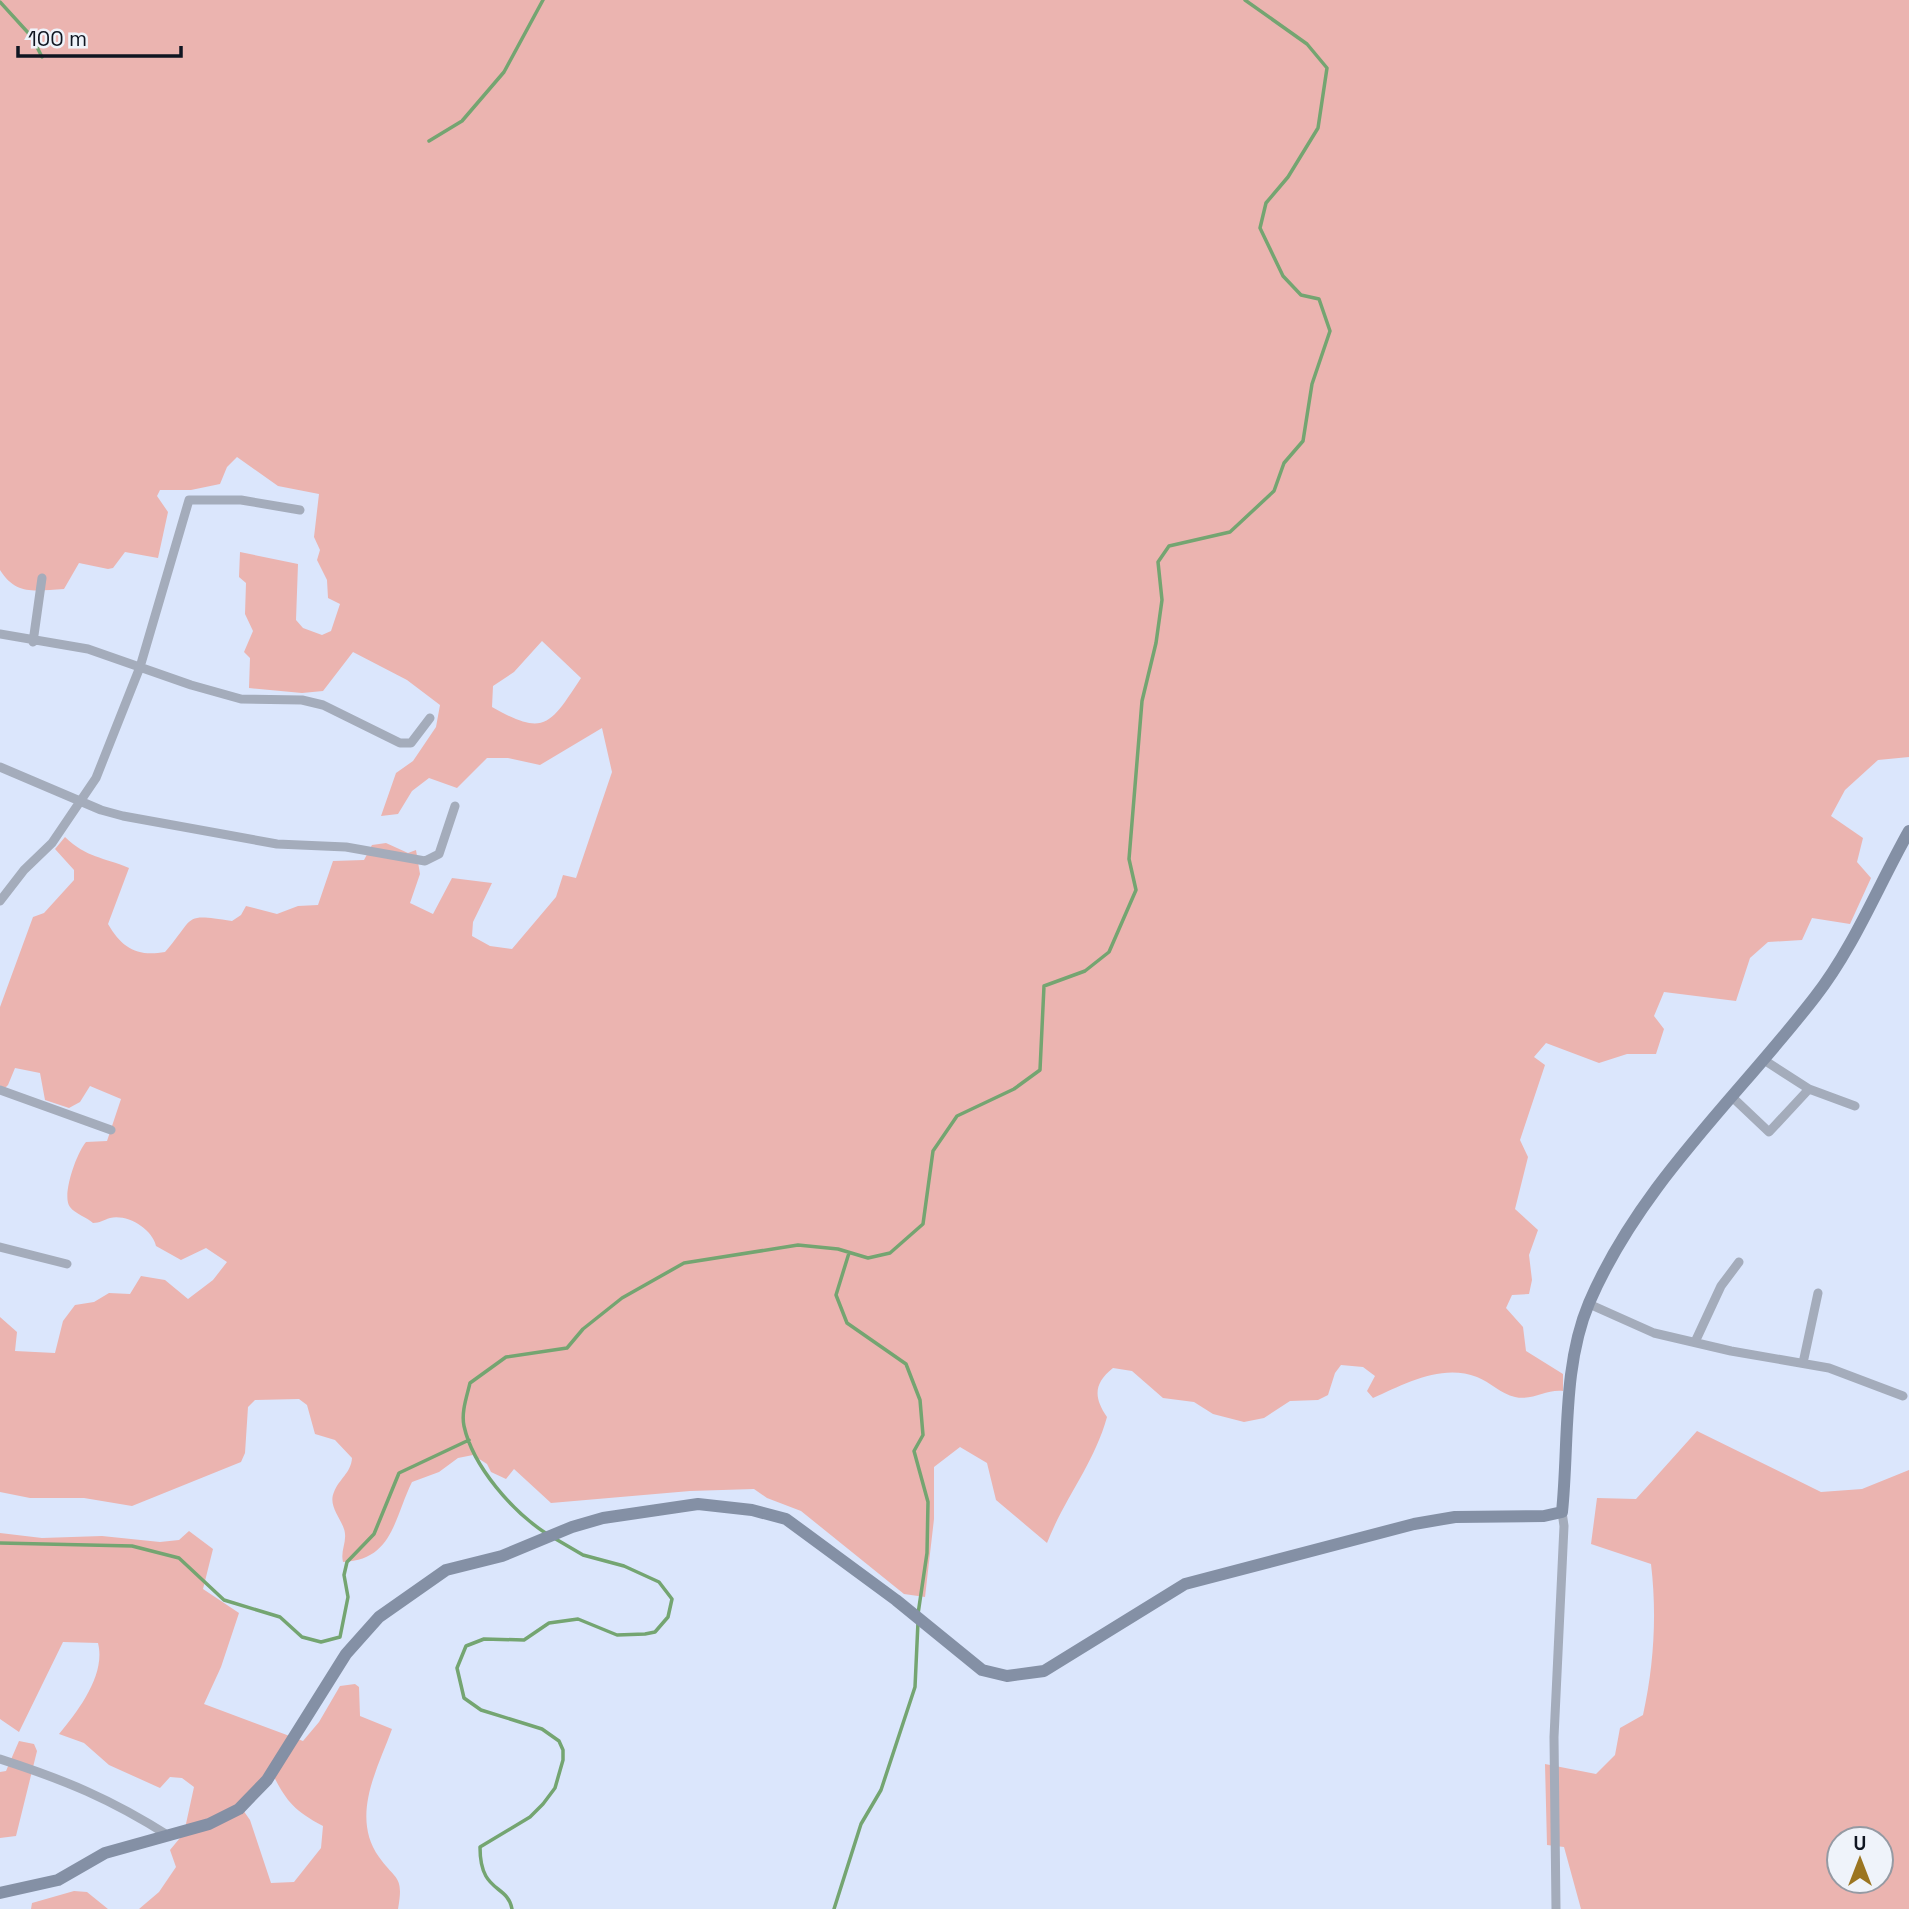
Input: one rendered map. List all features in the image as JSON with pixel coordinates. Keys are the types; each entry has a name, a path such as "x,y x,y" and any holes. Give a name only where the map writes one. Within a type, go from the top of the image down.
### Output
{"main road":[{"path":"0,1893 58,1880 105,1853 209,1824 252,1799 308,1718 346,1654 379,1617 446,1570 534,1544 572,1527 630,1512 698,1504 752,1510 786,1519 896,1600 982,1670 1007,1676 1044,1671 1096,1641 1163,1595 1185,1584 1414,1524 1455,1517 1544,1516 1562,1512 1574,1366 1589,1304 1629,1228 1711,1118 1764,1060 1817,994 1855,934 1909,831"}],"street":[{"path":"0,901 24,870 52,843 96,778 140,667 190,500 241,500 300,510"},
{"path":"33,642 42,578"},
{"path":"0,634 33,642 88,649 191,685 241,698 302,700 323,705 406,744 416,739 430,718"},
{"path":"0,767 122,816 159,820 277,844 346,847 425,861 439,855 455,806"},
{"path":"1764,1060 1810,1089 1855,1106"},
{"path":"1731,1096 1769,1132 1810,1089"},
{"path":"0,1090 111,1130"},
{"path":"0,1247 68,1264"},
{"path":"1695,1342 1721,1286 1739,1262"},
{"path":"1803,1363 1818,1293"},
{"path":"1589,1304 1654,1333 1829,1368 1903,1396"},
{"path":"1556,1909 1554,1737 1564,1526 1562,1512"},
{"path":"0,1759 73,1783 132,1813 169,1836"}],"shaded area":[{"path":"0,0 1909,0 1909,757 1878,760 1845,790 1831,816 1863,838 1857,862 1871,878 1850,924 1812,918 1802,940 1768,942 1750,958 1736,1001 1664,992 1654,1016 1664,1029 1656,1054 1627,1054 1599,1063 1546,1043 1534,1057 1545,1065 1520,1140 1528,1157 1515,1209 1538,1230 1529,1255 1532,1280 1529,1294 1512,1295 1506,1308 1523,1327 1526,1351 1563,1374 1563,1391 1515,1397 1477,1377 1450,1372 1424,1377 1373,1398 1367,1391 1375,1376 1363,1367 1341,1365 1335,1373 1328,1395 1318,1400 1290,1401 1264,1418 1244,1422 1213,1414 1194,1402 1163,1398 1132,1371 1113,1368 1099,1386 1098,1397 1107,1417 1095,1450 1047,1543 996,1500 987,1463 960,1447 934,1467 934,1519 925,1597 904,1594 801,1511 767,1498 754,1489 690,1491 551,1503 514,1469 506,1479 491,1472 487,1464 473,1455 458,1458 439,1472 412,1482 390,1535 382,1545 372,1554 343,1562 345,1533 332,1502 336,1487 349,1468 352,1458 335,1440 315,1434 307,1405 299,1399 255,1400 248,1407 245,1453 241,1462 132,1506 84,1498 30,1498 0,1492 0,1317 17,1332 15,1351 55,1353 63,1321 75,1305 94,1302 109,1293 130,1294 141,1276 165,1280 188,1299 213,1280 227,1262 206,1248 181,1260 156,1246 150,1234 138,1224 117,1217 93,1223 70,1207 67,1194 78,1155 86,1142 107,1141 121,1099 90,1086 80,1102 69,1108 45,1100 40,1073 15,1068 8,1085 0,1093 0,1007 33,917 44,913 74,880 74,870 55,849 65,837 88,853 129,868 108,924 125,945 138,952 165,952 186,925 197,918 232,921 241,915 246,906 277,914 298,906 318,905 333,861 364,860 372,845 386,843 408,853 416,850 420,874 410,903 433,914 452,878 492,883 473,922 472,936 490,946 512,949 556,897 563,875 576,878 612,772 602,728 540,765 508,758 487,758 457,788 429,778 412,791 398,814 381,816 396,773 413,761 436,727 440,705 407,680 353,652 323,691 302,693 249,688 250,658 244,652 253,631 245,614 246,583 239,577 240,552 298,564 296,620 303,628 322,635 331,631 340,604 328,598 327,580 317,560 320,550 314,537 319,494 278,486 237,457 227,467 220,484 191,490 160,490 157,496 168,512 158,558 125,552 113,568 79,563 64,589 36,591 21,588 7,579 0,570","holes":["542,641 581,678 561,707 545,721 524,722 492,707 493,686 514,672"]},
{"path":"1697,1431 1821,1492 1862,1489 1909,1470 1909,1909 1581,1909 1564,1847 1547,1845 1545,1764 1596,1774 1615,1755 1620,1728 1643,1715 1653,1639 1651,1564 1591,1544 1597,1498 1636,1499"},
{"path":"189,1531 213,1549 203,1589 239,1613 221,1667 204,1704 303,1741 319,1722 340,1686 355,1684 359,1687 360,1716 392,1729 369,1792 367,1825 379,1857 399,1884 398,1909 139,1909 159,1892 176,1867 170,1850 184,1833 194,1787 182,1778 170,1777 160,1788 109,1765 84,1743 59,1734 89,1691 98,1667 98,1643 63,1642 19,1732 0,1719 0,1533 42,1538 102,1536 160,1542 179,1540","holes":["269,1767 296,1808 323,1826 321,1848 294,1882 271,1883 250,1820 238,1803 261,1781"]},
{"path":"19,1741 34,1744 37,1751 16,1836 0,1838 0,1772 6,1771"},
{"path":"74,1891 87,1892 108,1909 31,1909 32,1903"}],"waterway":[{"path":"429,141 462,121 504,72 543,0"},
{"path":"547,1534 508,1501 476,1457 463,1421 470,1383 506,1357 567,1348 583,1329 622,1298 684,1263 798,1245 838,1249 868,1258 890,1253 923,1224 933,1151 957,1116 1014,1089 1040,1070 1044,986 1085,971 1109,952 1136,890 1129,859 1142,701 1156,643 1162,600 1158,562 1169,546 1230,532 1274,491 1284,463 1303,441 1312,384 1330,331 1319,299 1301,295 1283,276 1260,228 1266,203 1288,177 1318,128 1327,68 1307,44 1245,0"},
{"path":"0,2 32,37 42,57"},
{"path":"849,1253 836,1295 847,1323 906,1364 920,1400 923,1435 914,1451 928,1502 927,1553 918,1614"},
{"path":"0,1543 132,1546 179,1558 224,1600 280,1617 302,1637 321,1642 340,1637 348,1597 344,1575 347,1562 374,1534 399,1473 469,1440"},
{"path":"512,1909 505,1895 484,1873 480,1847 530,1817 543,1804 555,1788 563,1750 559,1741 542,1729 481,1710 464,1698 457,1668 466,1646 484,1639 524,1640 549,1623 578,1619 617,1635 655,1632 668,1617 672,1599 659,1582 624,1566 583,1555 554,1538"},
{"path":"834,1909 861,1824 881,1790 915,1687 918,1622"}]}
